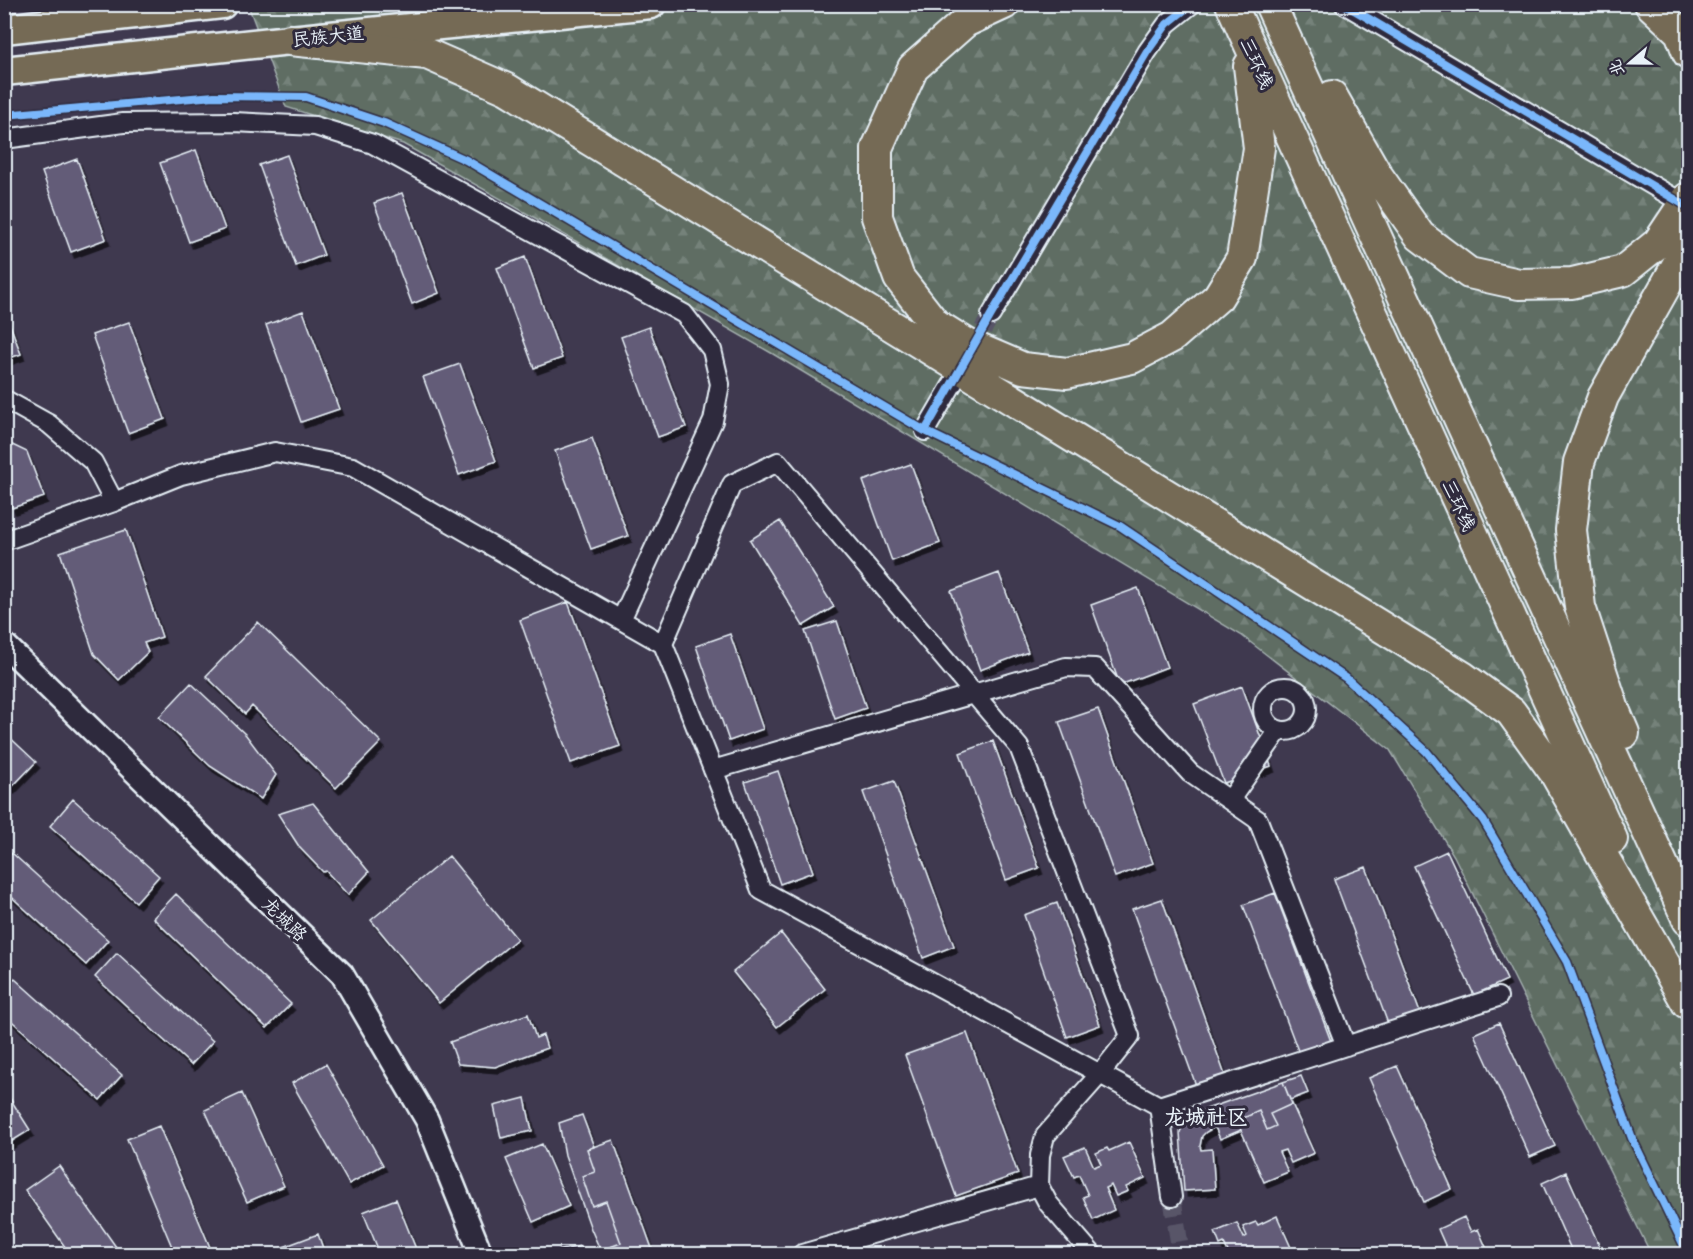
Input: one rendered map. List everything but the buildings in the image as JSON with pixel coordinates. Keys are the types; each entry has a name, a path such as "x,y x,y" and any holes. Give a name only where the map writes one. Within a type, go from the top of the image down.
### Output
{"highway":[{"path":"1004,4 965,22 913,68 877,148 877,217 899,278 935,324 967,344 1023,368 1067,373 1132,358 1172,337 1218,297 1242,258 1259,148 1246,39"},
{"name":"三环线","path":"1231,4 1688,1004"},
{"path":"1650,4 1680,32 1689,53"},
{"path":"1286,16 1377,175 1420,236 1469,273 1519,284 1529,284 1572,283 1623,271 1658,243 1681,198"},
{"name":"三环线","path":"1286,16 1689,920"},
{"path":"290,40 427,54 507,89 1463,677 1511,712 1555,773 1688,1004"},
{"path":"1332,96 1689,872"},
{"path":"1612,707 1580,607 1571,530 1579,462 1603,397 1689,246"}],"main road":[{"path":"8,27 222,4"},
{"name":"民族大道","path":"4,71 651,4"}],"street":[{"path":"991,315 1147,52 1167,24 1192,4"},
{"path":"1344,4 1681,198"},
{"path":"4,139 123,123 234,122 315,126 373,144 684,314 712,350 720,384 712,421 621,620"},
{"path":"925,431 956,378"},
{"path":"4,399 50,424 93,462 114,502"},
{"path":"4,541 114,502 181,475 275,452 353,467 663,644 761,890 1159,1106 1498,997"},
{"path":"663,644 732,484 778,462 1019,747 1130,1036 1046,1136 1040,1155 1039,1186 1048,1203 1092,1254"},
{"name":"龙城路","path":"4,644 342,974 427,1120 480,1254"},
{"name":"龙城路","path":"4,665 327,978 414,1124 464,1254"},
{"path":"713,770 1066,667 1095,669 1190,773 1258,820 1346,1046"},
{"path":"1230,800 1279,730"},
{"path":"1159,1106 1172,1197"},
{"path":"802,1254 1039,1186"}],"green space":[{"path":"248,5 1688,5 1688,1254 1651,1254 1454,856 1390,750 1241,635 773,354 403,144 286,107"}],"tunnel":[{"path":"970,353 991,315"},
{"path":"1172,1197 1181,1254"}],"cycle path":[{"path":"925,431 1147,52 1167,24 1192,4"},
{"path":"1344,4 1688,207"},
{"path":"4,115 214,96 306,97 384,123 466,160 925,431 1120,526 1346,678 1426,751 1483,820 1567,962 1632,1138 1688,1254"}],"district":[{"name":"龙城社区","path":"1206,1116"}]}
